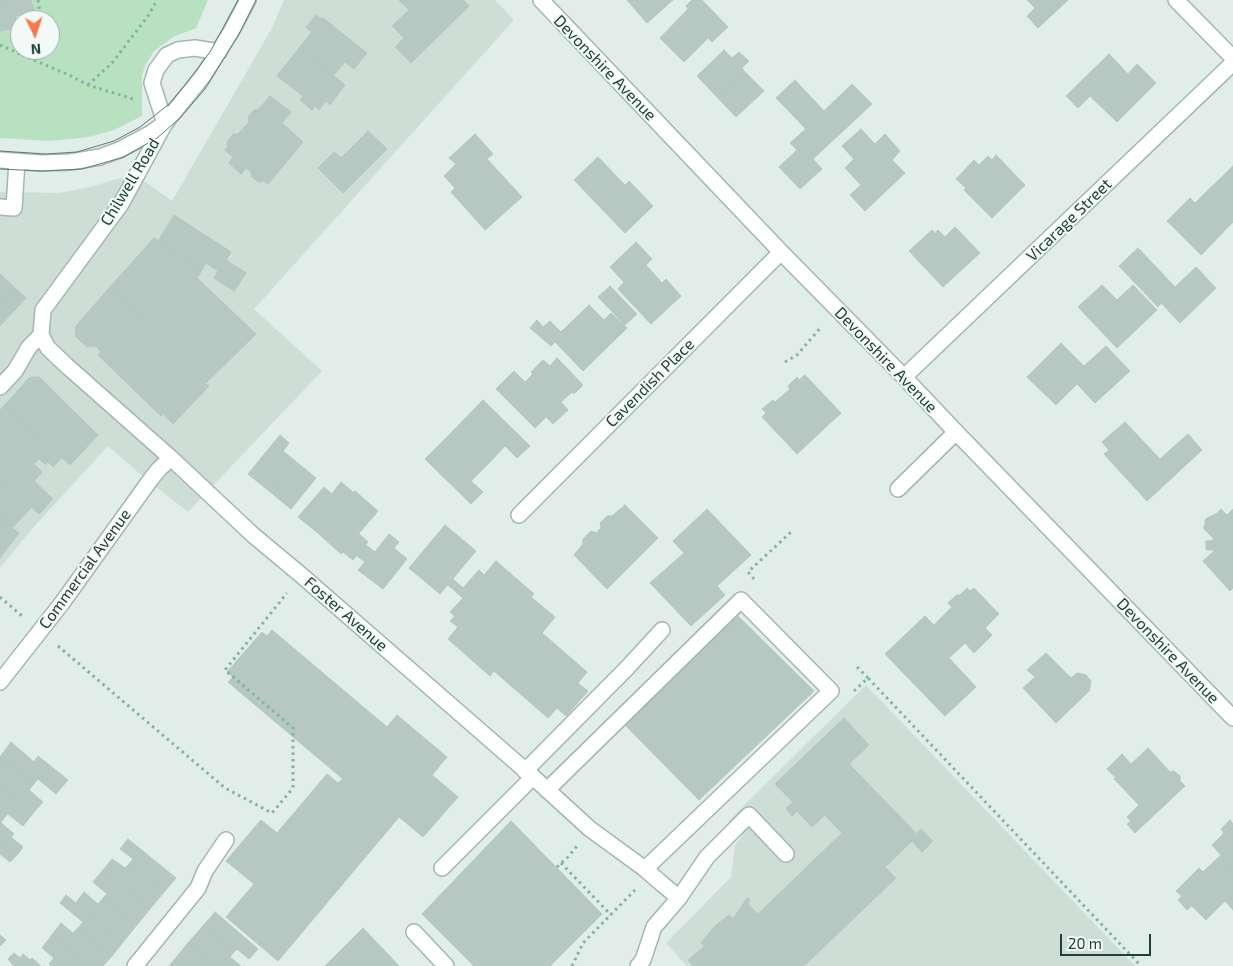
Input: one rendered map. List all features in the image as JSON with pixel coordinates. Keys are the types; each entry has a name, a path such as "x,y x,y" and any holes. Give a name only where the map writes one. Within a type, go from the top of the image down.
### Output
{"street":[{"name":"Chilwell Road","path":"42,335 43,310 121,204 164,123 203,76 232,32 248,0"},
{"name":"Devonshire Avenue","path":"540,0 781,252 1233,718"},
{"path":"1176,0 1233,58"},
{"path":"0,160 70,162 100,157 118,150 151,133 164,123 152,83 156,70 167,55 178,50 195,48 219,52"},
{"name":"Vicarage Street","path":"904,377 1233,63"},
{"path":"0,207 14,208 17,161"},
{"name":"Cavendish Place","path":"519,514 781,252"},
{"path":"0,387 15,371 29,347 42,335"},
{"name":"Foster Avenue","path":"42,335 48,348 66,366 171,458 253,535 590,829 652,875 679,898"},
{"path":"898,488 956,432"},
{"name":"Commercial Avenue","path":"0,682 62,603 151,479 171,458"},
{"path":"547,790 741,600 831,691 652,875"},
{"path":"442,868 662,630"},
{"path":"638,966 643,960 654,927 679,898 707,857 749,815 786,854"},
{"path":"135,966 198,888 205,871 226,840"},
{"path":"414,932 446,966"}],"path":[{"path":"88,85 112,63 148,16 157,0"},
{"path":"34,60 88,85 138,100"},
{"path":"785,362 797,355 838,309"},
{"path":"741,600 759,584 748,572 791,532"},
{"path":"0,597 225,788 272,813 293,788 293,728 225,670 301,575"},
{"path":"857,667 1141,966"},
{"path":"854,691 868,678"},
{"path":"557,867 568,857"},
{"path":"561,864 611,915"},
{"path":"572,966 583,943 652,875"}],"shaded area":[{"path":"284,0 495,0 514,20 254,309 322,371 188,512 108,446 30,531 0,568 0,192 59,193 137,176 172,201 272,28"},
{"path":"866,685 1135,966 687,966 666,943 731,877 735,845 742,836 728,821"}],"green space":[{"path":"0,0 208,0 196,28 173,37 154,51 146,64 142,75 142,116 114,130 89,137 49,141 0,138"}],"building":[{"path":"0,0 31,0 34,10 10,10 10,29 0,31"},
{"path":"399,0 463,0 469,6 411,63 395,47 404,38 392,26 409,10"},
{"path":"627,0 673,0 647,23"},
{"path":"692,0 702,0 728,27 712,42 708,38 684,62 660,38 688,9 686,6"},
{"path":"1027,0 1068,0 1038,28 1027,16 1035,8"},
{"path":"316,15 321,19 323,18 367,53 354,69 345,62 333,76 299,48 312,32 306,28"},
{"path":"299,48 345,85 330,105 326,101 319,110 315,106 312,110 300,100 303,96 277,76"},
{"path":"724,50 732,58 739,52 749,61 742,68 744,71 717,97 697,76"},
{"path":"1109,54 1128,74 1137,64 1156,83 1117,122 1090,96 1078,108 1066,96"},
{"path":"744,71 764,91 736,117 717,97"},
{"path":"795,80 824,111 852,84 872,104 813,159 822,169 800,189 779,167 797,150 790,143 806,129 776,98"},
{"path":"270,96 291,112 282,123 303,142 268,184 264,181 259,182 252,177 251,172 246,168 241,174 229,163 233,157 225,150 228,147 227,142 233,134 238,134 249,122 248,117 254,110 258,110"},
{"path":"861,129 875,144 885,134 900,151 892,160 905,173 865,211 850,195 861,185 845,168 854,159 842,146"},
{"path":"368,131 387,149 343,193 318,168 334,152 341,158"},
{"path":"475,134 493,154 487,159 522,197 485,230 451,192 455,188 444,176 456,164 449,158"},
{"path":"996,155 1025,185 992,218 964,190 966,188 956,179 974,160 979,165 988,156 992,160"},
{"path":"598,157 625,185 629,181 653,206 625,233 574,180"},
{"path":"1233,166 1233,222 1201,255 1167,221 1190,198 1195,203"},
{"path":"174,215 231,252 226,260 246,273 234,291 214,278 218,271 206,263 202,270 158,241"},
{"path":"955,227 980,253 943,287 909,251 932,230 935,234 938,230 945,237"},
{"path":"154,238 202,270 197,278 152,325 109,288"},
{"path":"636,242 652,259 646,265 662,283 666,279 681,296 651,324 618,289 624,282 610,267"},
{"path":"1138,248 1175,287 1196,267 1216,288 1180,323 1161,303 1158,307 1119,266"},
{"path":"0,274 15,288 0,305"},
{"path":"197,278 256,334 205,384 209,386 173,424 163,414 161,416 98,355 101,352 96,346 87,347 76,337 75,327 109,288 152,325"},
{"path":"1102,285 1117,300 1133,285 1157,310 1117,348 1078,307"},
{"path":"610,286 637,314 625,325 598,297"},
{"path":"15,288 26,298 0,326 0,305"},
{"path":"589,305 604,320 611,313 627,328 583,371 555,342 551,346 530,328 537,320 543,327 550,321 561,332"},
{"path":"1061,343 1084,366 1106,346 1130,371 1095,403 1077,384 1056,405 1027,377"},
{"path":"557,358 583,385 574,394 572,392 561,402 568,410 553,424 546,417 535,428 496,389 514,371 525,382 533,374 531,372 543,360 550,366"},
{"path":"805,375 841,413 797,454 762,417 766,413 762,409 773,400 775,402 790,389 788,386 797,377 799,380"},
{"path":"32,377 39,377 98,435 70,465 5,405"},
{"path":"483,400 530,446 517,458 505,446 488,464 454,430"},
{"path":"5,405 62,457 53,467 48,462 45,464 39,459 34,464 42,472 34,481 53,499 39,514 0,479 0,410"},
{"path":"1125,422 1160,459 1188,434 1202,450 1147,501 1104,454 1109,450 1102,442"},
{"path":"454,430 488,464 471,481 483,492 471,504 425,459"},
{"path":"280,435 289,443 283,451 294,460 269,491 248,474"},
{"path":"294,460 316,478 291,509 269,491"},
{"path":"0,479 31,508 13,527 0,518"},
{"path":"341,482 354,493 319,534 298,517 324,487 332,494"},
{"path":"355,491 378,511 341,554 319,534"},
{"path":"625,505 658,538 632,564 599,530 601,528 600,523 607,516 612,516"},
{"path":"707,509 751,555 717,586 725,595 691,626 650,583 684,553 673,541"},
{"path":"1221,509 1227,515 1233,509 1233,588 1230,591 1203,561 1214,551 1206,550 1206,541 1214,539 1203,528 1205,520"},
{"path":"0,518 19,533 0,558"},
{"path":"445,525 476,551 440,594 409,568"},
{"path":"599,530 632,564 607,589 574,555 583,544 583,539 591,531 597,533"},
{"path":"358,533 368,542 353,560 343,552"},
{"path":"389,534 399,542 394,548 407,559 383,589 358,570 365,562 357,556 366,545 375,552"},
{"path":"496,561 534,594 531,597 555,617 542,633 587,672 578,683 588,691 566,716 557,708 548,718 494,671 490,676 448,639 458,627 450,621 455,616 450,612 463,598 448,585 453,579 463,588 479,570 484,575"},
{"path":"967,588 970,591 974,588 999,614 985,628 992,635 974,653 965,643 949,658 976,687 945,716 885,654 925,616 934,625 952,607 948,603"},
{"path":"738,616 814,691 699,800 625,725"},
{"path":"272,630 387,727 397,715 447,757 432,775 458,797 423,837 399,817 278,961 226,917 254,884 226,861 261,820 277,833 327,774 338,783 343,779 228,682 233,677 227,672 262,632 267,636"},
{"path":"1046,653 1071,678 1077,673 1086,675 1091,681 1089,691 1056,723 1023,688 1035,677 1027,670"},
{"path":"844,718 869,745 849,764 917,834 921,829 933,841 922,852 912,841 885,867 896,878 804,966 693,966 688,960 705,946 701,943 714,927 729,915 733,919 747,898 750,899 748,904 758,914 842,833 825,815 812,827 797,811 792,816 786,808 793,802 775,784"},
{"path":"11,742 34,762 38,756 68,780 56,794 38,779 33,785 0,757"},
{"path":"1148,748 1170,772 1174,771 1180,776 1180,781 1185,786 1135,833 1127,824 1131,821 1127,817 1139,805 1107,769 1122,754 1131,764"},
{"path":"0,757 33,785 29,790 43,802 34,812 0,784"},
{"path":"0,784 34,812 23,826 8,814 4,818 0,814"},
{"path":"0,814 4,818 1,823 14,834 11,837 23,847 17,855 0,840"},
{"path":"1230,820 1233,824 1233,866 1187,910 1178,900 1182,896 1176,891 1199,868 1203,872 1221,855 1212,845 1224,833 1221,829"},
{"path":"511,821 602,914 550,966 474,966 422,914"},
{"path":"128,839 176,878 164,892 129,864 133,859 120,849"},
{"path":"0,840 17,855 10,862 0,854"},
{"path":"112,859 125,868 129,864 164,892 150,909 103,870"},
{"path":"1233,866 1233,910 1225,901 1206,920 1192,906"},
{"path":"103,870 150,909 136,926 103,898 107,894 93,882"},
{"path":"84,892 98,904 103,898 136,926 123,942 76,903"},
{"path":"66,895 123,942 112,956 78,928 83,922 60,903"},
{"path":"215,912 258,949 249,959 237,949 234,952 203,926"},
{"path":"61,923 73,933 78,928 112,956 103,966 90,966 52,935"},
{"path":"203,926 234,952 230,957 241,966 216,966 188,943"},
{"path":"363,928 399,966 325,966"},
{"path":"0,935 6,940 0,946"},
{"path":"52,935 90,966 52,966 49,964 54,958 42,948"},
{"path":"188,943 216,966 183,966 175,959"},
{"path":"14,953 20,958 23,954 30,960 32,958 41,966 23,966 11,956"},
{"path":"11,956 23,966 14,966 8,959"},
{"path":"175,959 183,966 169,966"}],"tram line":[{"path":"0,151 46,154 77,152 114,141 140,127 168,105 185,85 210,52 238,0"},
{"path":"0,169 41,171 82,169 124,157 157,138 180,118 205,89 239,34 256,0"}]}
